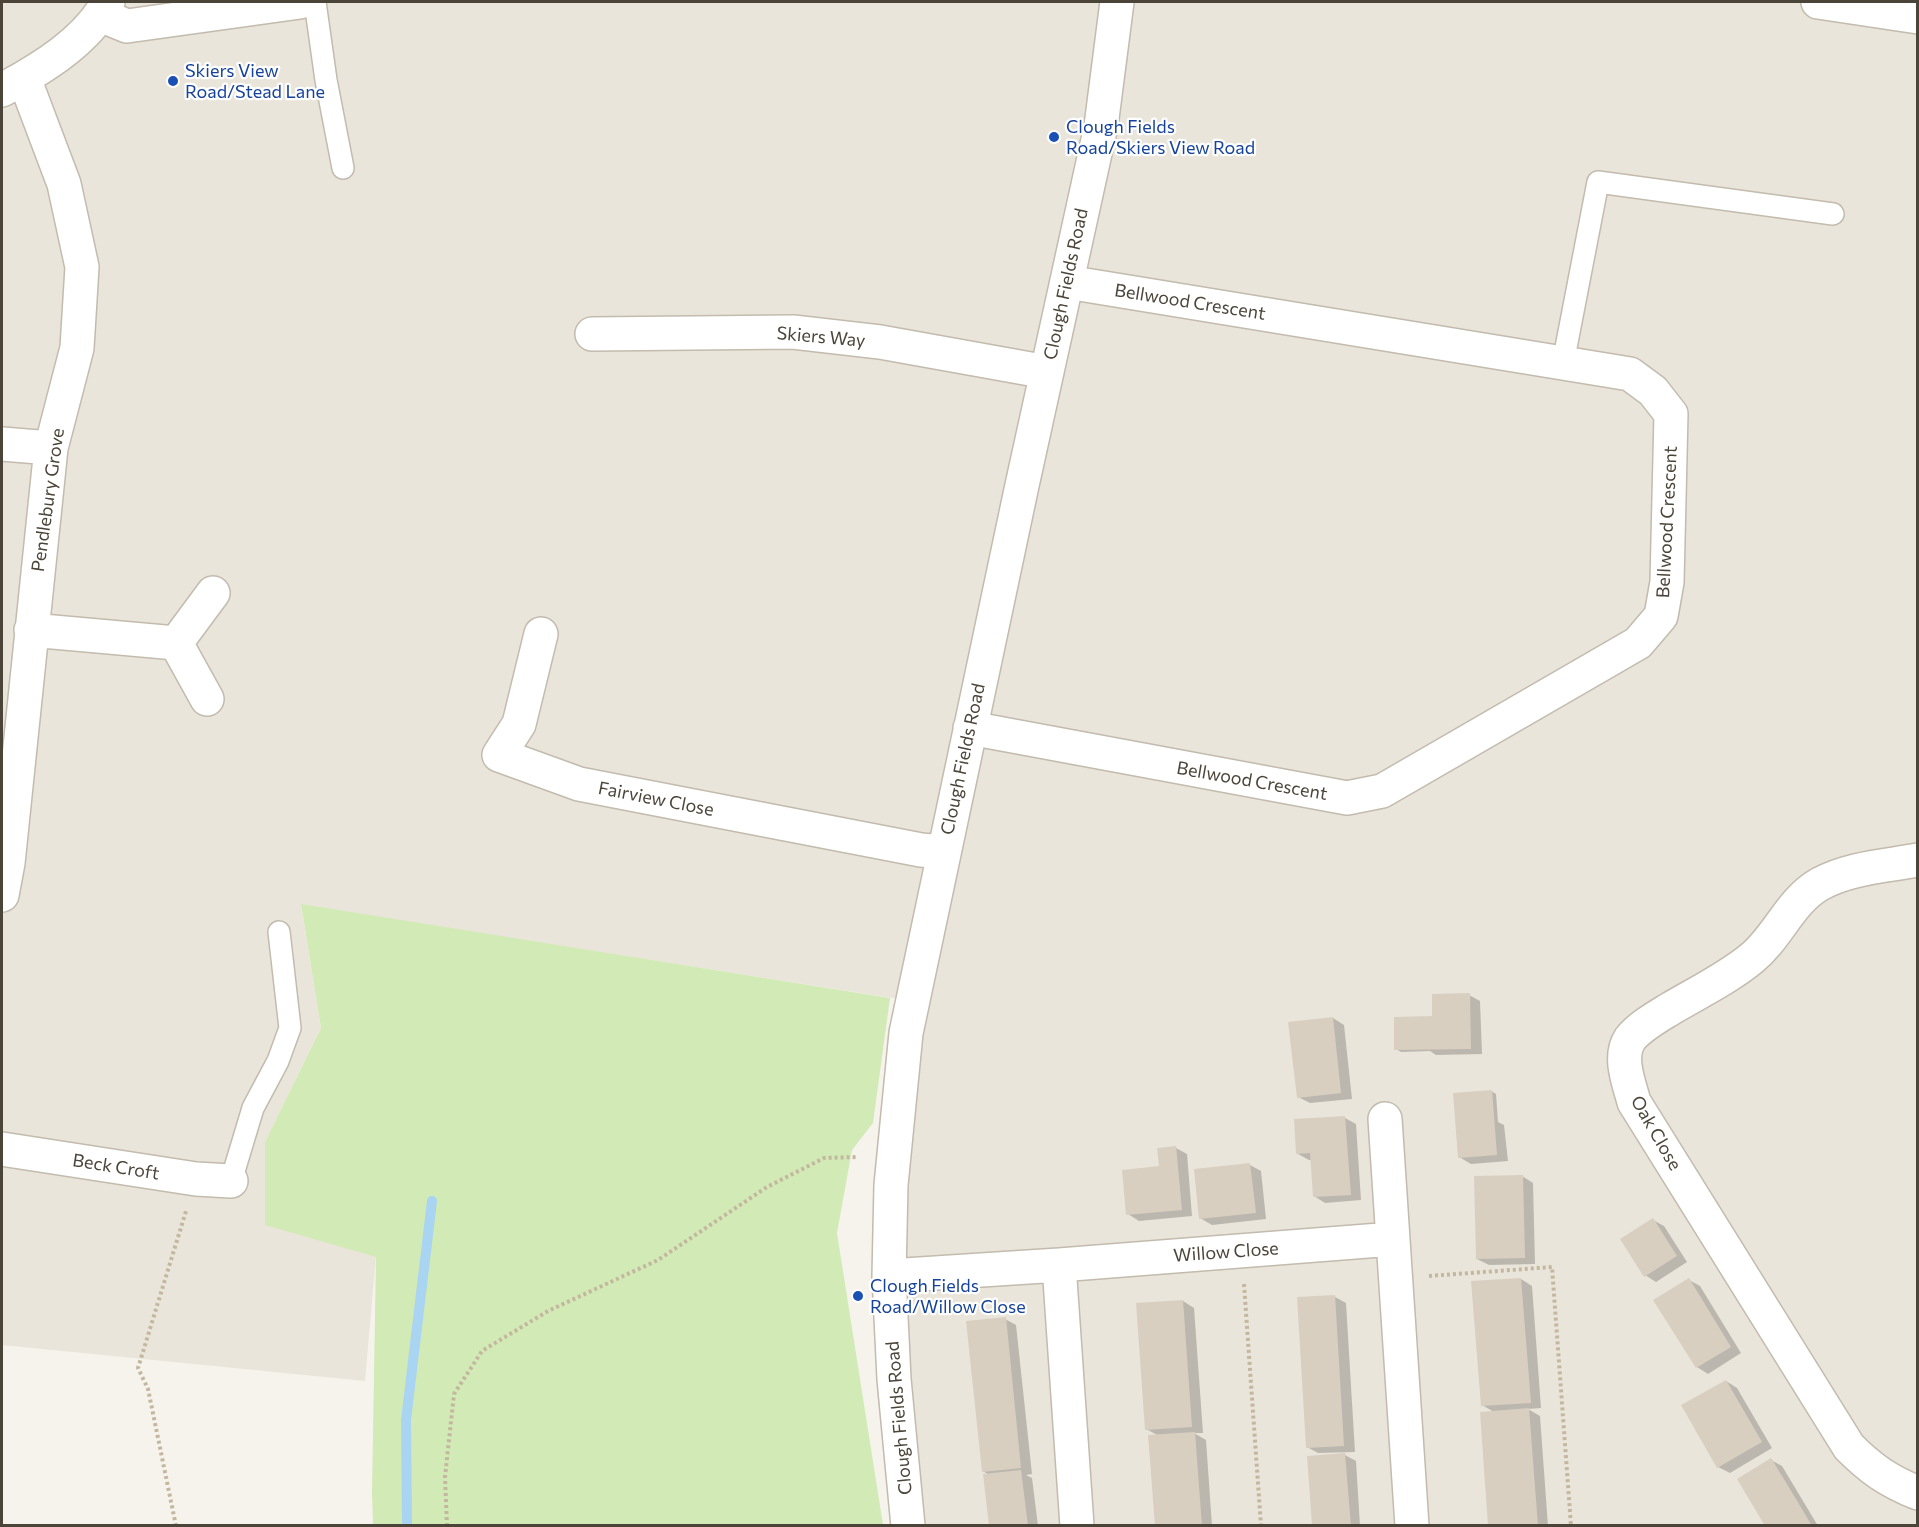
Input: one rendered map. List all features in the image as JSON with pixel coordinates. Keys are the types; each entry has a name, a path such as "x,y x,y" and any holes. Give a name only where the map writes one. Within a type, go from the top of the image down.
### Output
{"street":[{"path":"13,84 53,59 85,32 104,8 126,26 300,2"},
{"name":"Clough Fields Road","path":"908,1526 894,1378 889,1276 894,1156 906,1033 943,852 1101,126 1117,2"},
{"path":"1818,2 1875,6 1917,17"},
{"name":"Pendlebury Grove","path":"2,895 8,863 51,448 77,348 82,267 64,184 13,84"},
{"name":"Bellwood Crescent","path":"970,728 1347,798 1382,791 1638,643 1661,615 1667,582 1671,414 1653,391 1630,374 1067,282"},
{"name":"Skiers Way","path":"592,334 793,332 880,342 1047,372"},
{"path":"2,444 51,448"},
{"path":"176,643 213,593"},
{"path":"31,630 176,643"},
{"name":"Fairview Close","path":"541,634 519,724 499,754 579,784 921,850 943,852"},
{"path":"176,643 207,699"},
{"name":"Oak Close","path":"1917,860 1835,878 1808,892 1766,946 1750,960 1657,1017 1630,1039 1625,1051 1626,1071 1634,1102 1849,1447 1868,1466 1889,1481 1917,1493"},
{"path":"1385,1119 1412,1526"},
{"name":"Beck Croft","path":"2,1149 195,1179 231,1181"},
{"name":"Willow Close","path":"889,1276 1393,1239"},
{"path":"1059,1265 1077,1526"}],"lane":[{"path":"315,2 342,168"},
{"path":"1563,363 1598,182 1833,214"},
{"path":"231,1181 253,1108 278,1061 290,1028 279,932"}],"path":[{"path":"447,1526 445,1477 454,1394 482,1351 548,1311 658,1260 767,1187 824,1158 894,1156"},
{"path":"176,1526 148,1389 138,1368 195,1179"},
{"path":"1242,1251 1261,1526"},
{"path":"1395,1279 1552,1267 1571,1526"}],"shaded area":[{"path":"2,2 1917,2 1917,1525 919,1525 896,1281 918,1002 301,905 321,1028 265,1142 376,1256 365,1381 2,1345"}],"green space":[{"path":"301,904 890,998 873,1123 852,1150 837,1233 883,1525 373,1525 376,1257 265,1225 265,1142 321,1028"}],"building":[{"path":"1470,993 1471,1049 1394,1050 1394,1017 1432,1016 1432,994"},
{"path":"1333,1017 1341,1093 1297,1098 1288,1022"},
{"path":"1492,1090 1497,1155 1458,1158 1453,1093"},
{"path":"1345,1116 1351,1195 1313,1197 1310,1153 1296,1154 1294,1119"},
{"path":"1176,1146 1182,1210 1126,1215 1122,1170 1159,1166 1157,1148"},
{"path":"1250,1163 1256,1213 1199,1219 1194,1169"},
{"path":"1523,1175 1525,1258 1476,1259 1474,1176"},
{"path":"1653,1218 1677,1256 1644,1277 1620,1239"},
{"path":"1521,1278 1531,1403 1481,1406 1471,1281"},
{"path":"1689,1278 1731,1347 1696,1368 1653,1300"},
{"path":"1335,1295 1344,1446 1306,1448 1297,1297"},
{"path":"1183,1300 1192,1427 1145,1430 1136,1303"},
{"path":"1006,1317 1021,1468 982,1472 966,1321"},
{"path":"1726,1380 1762,1442 1717,1468 1681,1405"},
{"path":"1529,1408 1538,1526 1488,1526 1480,1412"},
{"path":"1195,1432 1202,1526 1155,1526 1148,1435"},
{"path":"1345,1453 1351,1526 1312,1526 1307,1456"},
{"path":"1771,1458 1812,1526 1765,1526 1737,1479"},
{"path":"1021,1470 1028,1526 989,1526 983,1474"}],"waterway":[{"path":"407,1526 406,1420 432,1201"}],"place":[{"name":"Skiers View Road/Stead Lane","path":"173,81"},
{"name":"Clough Fields Road/Skiers View Road","path":"1054,137"},
{"name":"Clough Fields Road/Willow Close","path":"858,1296"}]}
